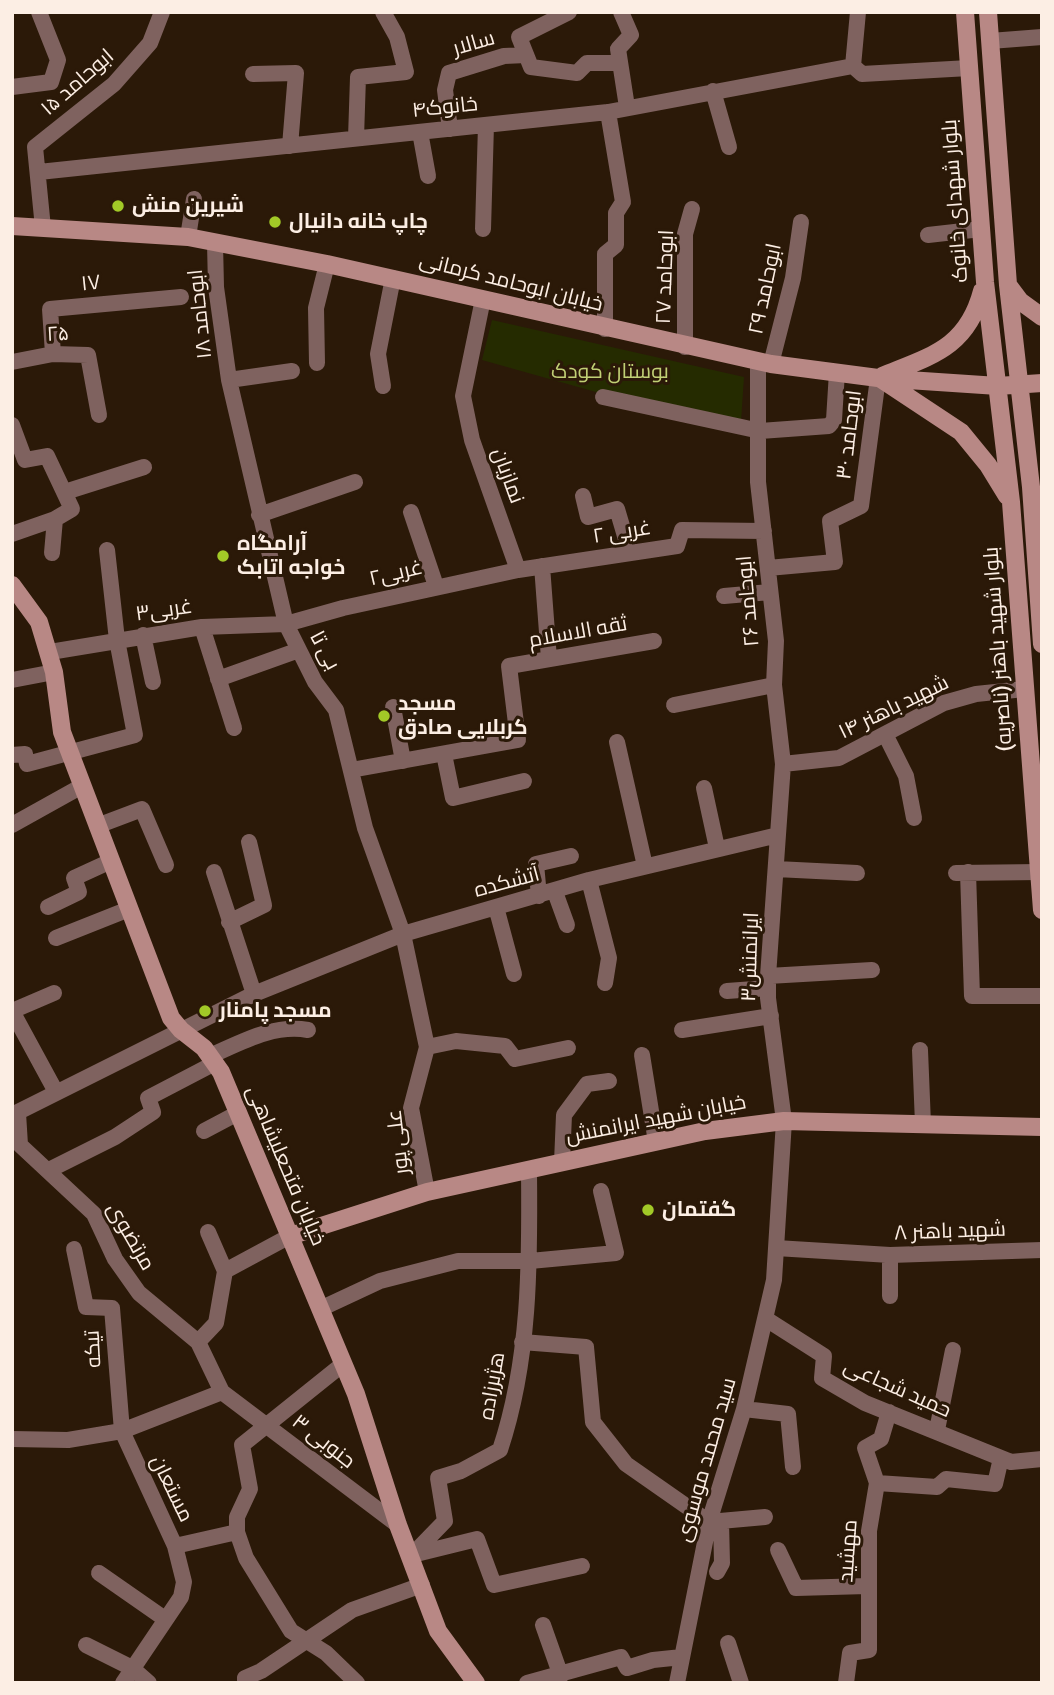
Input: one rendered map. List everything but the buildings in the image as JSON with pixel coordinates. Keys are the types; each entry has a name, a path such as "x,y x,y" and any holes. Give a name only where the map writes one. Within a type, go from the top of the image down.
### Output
{"main road":[{"name":"بلوار شهدای خانوک","path":"965,12 985,282 998,386"},
{"path":"988,12 1008,285 1021,385"},
{"name":"خیابان ابوحامد کرمانی","path":"12,226 188,237 393,278 605,329 765,363 878,377 998,386 1042,383"},
{"path":"878,377 938,353 959,336 976,316 985,282"},
{"path":"1008,285 1020,301 1042,317"},
{"path":"878,377 961,432 988,464 1011,502"},
{"name":"بلوار شهید باهنر (ناصریه)","path":"1021,385 1036,481 1041,632"},
{"name":"بلوار شهید باهنر (ناصریه)","path":"998,386 1011,502 1042,910"},
{"name":"خیابان فتحعلیشاهی","path":"13,587 39,622 50,652 62,732 171,1018 181,1031 212,1059 238,1113 344,1364 398,1525 412,1555 438,1631 476,1683"},
{"name":"خیابان شهید ایرانمنش","path":"290,1236 427,1192 705,1131 784,1121 1042,1127"}],"street":[{"path":"12,87 51,82 58,60 39,12"},
{"name":"ابوحامد ۱۵","path":"43,228 35,147 114,84 150,43 162,12"},
{"path":"356,138 358,77 406,72 397,37 383,12"},
{"path":"569,12 519,37 531,67 577,73 587,63 620,63"},
{"path":"621,12 631,34 618,49 627,107"},
{"path":"858,12 853,66 862,74 969,68"},
{"path":"990,41 1042,37"},
{"name":"سالار","path":"450,129 445,90 449,73 505,55 526,55"},
{"name":"خانوک۴","path":"39,172 608,112 853,66"},
{"path":"253,74 296,73 290,146"},
{"path":"713,91 729,147"},
{"path":"605,329 605,254 616,245 616,213 623,202 608,112"},
{"path":"483,229 486,125"},
{"path":"419,132 428,176"},
{"path":"188,237 194,199"},
{"name":"ابوحامد ۲۷","path":"685,346 685,234 692,209"},
{"name":"ابوحامد ۲۹","path":"765,363 793,278 801,222"},
{"path":"928,236 981,229"},
{"name":"ابوحامد ۱۸","path":"215,243 216,287 229,380"},
{"path":"317,363 316,308 327,264"},
{"path":"383,386 378,354 393,278"},
{"name":"۱۷","path":"53,354 50,309 181,296"},
{"name":"نمازیان","path":"484,299 463,396 472,440 518,570"},
{"name":"۲۵","path":"12,362 53,354 88,355 99,415"},
{"name":"ابوحامد ۲۶","path":"765,363 758,482 776,641 774,685 783,764 778,835"},
{"path":"229,380 292,371"},
{"path":"603,397 760,431 833,424 837,372"},
{"name":"ابوحامد ۳۰","path":"768,568 835,562 830,521 861,506 878,377"},
{"name":"بی تا","path":"229,380 286,624 315,682 336,710 365,828 403,934 428,1047"},
{"path":"12,425 25,460 47,456 72,509 55,519 12,534"},
{"path":"65,492 145,467"},
{"path":"259,515 355,482"},
{"path":"583,496 588,517 617,509 630,553"},
{"path":"411,512 436,586"},
{"path":"52,552 55,519"},
{"name":"۲ غربی","path":"518,570 677,546 682,530 764,531"},
{"path":"12,755 25,754 27,764 135,735 117,640 107,550"},
{"path":"542,566 549,659"},
{"name":"غربی۲","path":"286,624 436,586 518,570"},
{"path":"723,596 770,592"},
{"name":"غربی۳","path":"50,652 202,627 286,624"},
{"path":"202,627 234,728"},
{"path":"143,635 153,682"},
{"name":"ثقه الاسلام","path":"444,754 518,740 509,666 654,641"},
{"path":"218,679 299,650"},
{"path":"12,680 54,672"},
{"path":"674,705 774,685"},
{"name":"شهید باهنر ۱۴","path":"783,764 839,758 944,703 976,694 1024,689"},
{"path":"393,707 403,761"},
{"path":"885,734 906,776 914,818"},
{"path":"617,742 645,866"},
{"path":"351,771 444,754 453,797 524,781"},
{"path":"12,825 82,786"},
{"path":"704,788 717,848"},
{"path":"97,826 142,809 166,865"},
{"name":"آتشکده","path":"15,1114 254,994 403,934 589,880 778,835"},
{"name":"ایرانمنش۳","path":"776,1248 784,1121 768,982 778,835"},
{"path":"229,922 264,905 250,842"},
{"path":"538,896 536,864 571,856"},
{"path":"48,907 79,892 74,878 111,862"},
{"path":"776,869 857,873"},
{"path":"214,872 254,994"},
{"path":"1040,872 962,872 972,996 1042,996"},
{"path":"589,880 609,958 605,983"},
{"path":"555,892 566,925"},
{"path":"496,907 514,974"},
{"path":"56,938 129,909"},
{"path":"727,991 768,982 872,970"},
{"path":"54,993 12,1011 56,1092"},
{"path":"682,1030 771,1016"},
{"path":"49,1170 115,1137 153,1112 148,1098 212,1059 267,1032 289,1027 308,1030"},
{"path":"428,1047 456,1041 505,1046 515,1059 568,1048"},
{"name":"علی پور","path":"427,1192 411,1108 428,1047"},
{"path":"920,1050 923,1124"},
{"path":"642,1055 656,1142"},
{"path":"562,1162 564,1115 587,1084 609,1081"},
{"path":"204,1130 238,1113"},
{"name":"مرتضوی","path":"15,1114 20,1145 94,1214 115,1259 139,1293 198,1342"},
{"name":"هژبرزاده","path":"412,1555 445,1521 438,1478 461,1471 500,1450 514,1408 530,1261 529,1170"},
{"path":"320,1309 380,1281 458,1261 530,1261 616,1253 601,1191"},
{"path":"12,1439 68,1440 122,1431 222,1392 198,1342 216,1324 225,1272 208,1232"},
{"path":"225,1272 290,1236"},
{"name":"تیکه","path":"74,1248 86,1307 112,1308 122,1431"},
{"name":"شهید باهنر ۸","path":"776,1248 890,1255 1042,1250"},
{"name":"سید محمد موسوی","path":"677,1683 681,1657 766,1319 776,1248"},
{"path":"890,1255 891,1296"},
{"name":"حمید شجاعی","path":"766,1319 824,1356 822,1378 865,1403 1001,1458"},
{"path":"522,1342 586,1347 593,1422 626,1464 715,1521 765,1517"},
{"path":"937,1430 953,1350"},
{"path":"344,1364 309,1389 269,1426 242,1445 250,1489 237,1517 237,1532 253,1569 290,1631 326,1653 357,1683"},
{"name":"۳ جنوبی","path":"222,1392 398,1525"},
{"path":"744,1409 788,1414 793,1467"},
{"path":"889,1412 881,1439 865,1448 877,1483 937,1487 946,1479 995,1484 1001,1458 1011,1462 1042,1459"},
{"name":"مستعان","path":"122,1431 175,1546 237,1532"},
{"name":"مهشید","path":"846,1683 850,1653 869,1650 869,1531 877,1483"},
{"path":"715,1521 722,1563 717,1572"},
{"path":"412,1555 477,1539 494,1585 582,1566"},
{"path":"123,1683 184,1590 175,1546"},
{"path":"778,1550 796,1588 867,1586"},
{"path":"99,1573 165,1619"},
{"path":"244,1683 245,1678 261,1671 352,1610 422,1585"},
{"path":"543,1625 561,1676"},
{"path":"728,1643 741,1683"},
{"path":"86,1645 132,1668 149,1683"},
{"path":"527,1683 561,1676 621,1657 627,1668 653,1660 681,1657"}],"green space":[{"name":"بوستان کودک","path":"492,320 744,377 741,422 603,394 482,360"}],"place":[{"name":"شیرین منش","path":"118,206"},
{"name":"چاپ خانه دانیال","path":"275,222"},
{"name":"آرامگاه خواجه اتابک","path":"223,556"},
{"name":"مسجد کربلایی صادق","path":"384,716"},
{"name":"مسجد پامنار","path":"205,1011"},
{"name":"گفتمان","path":"648,1210"}]}
